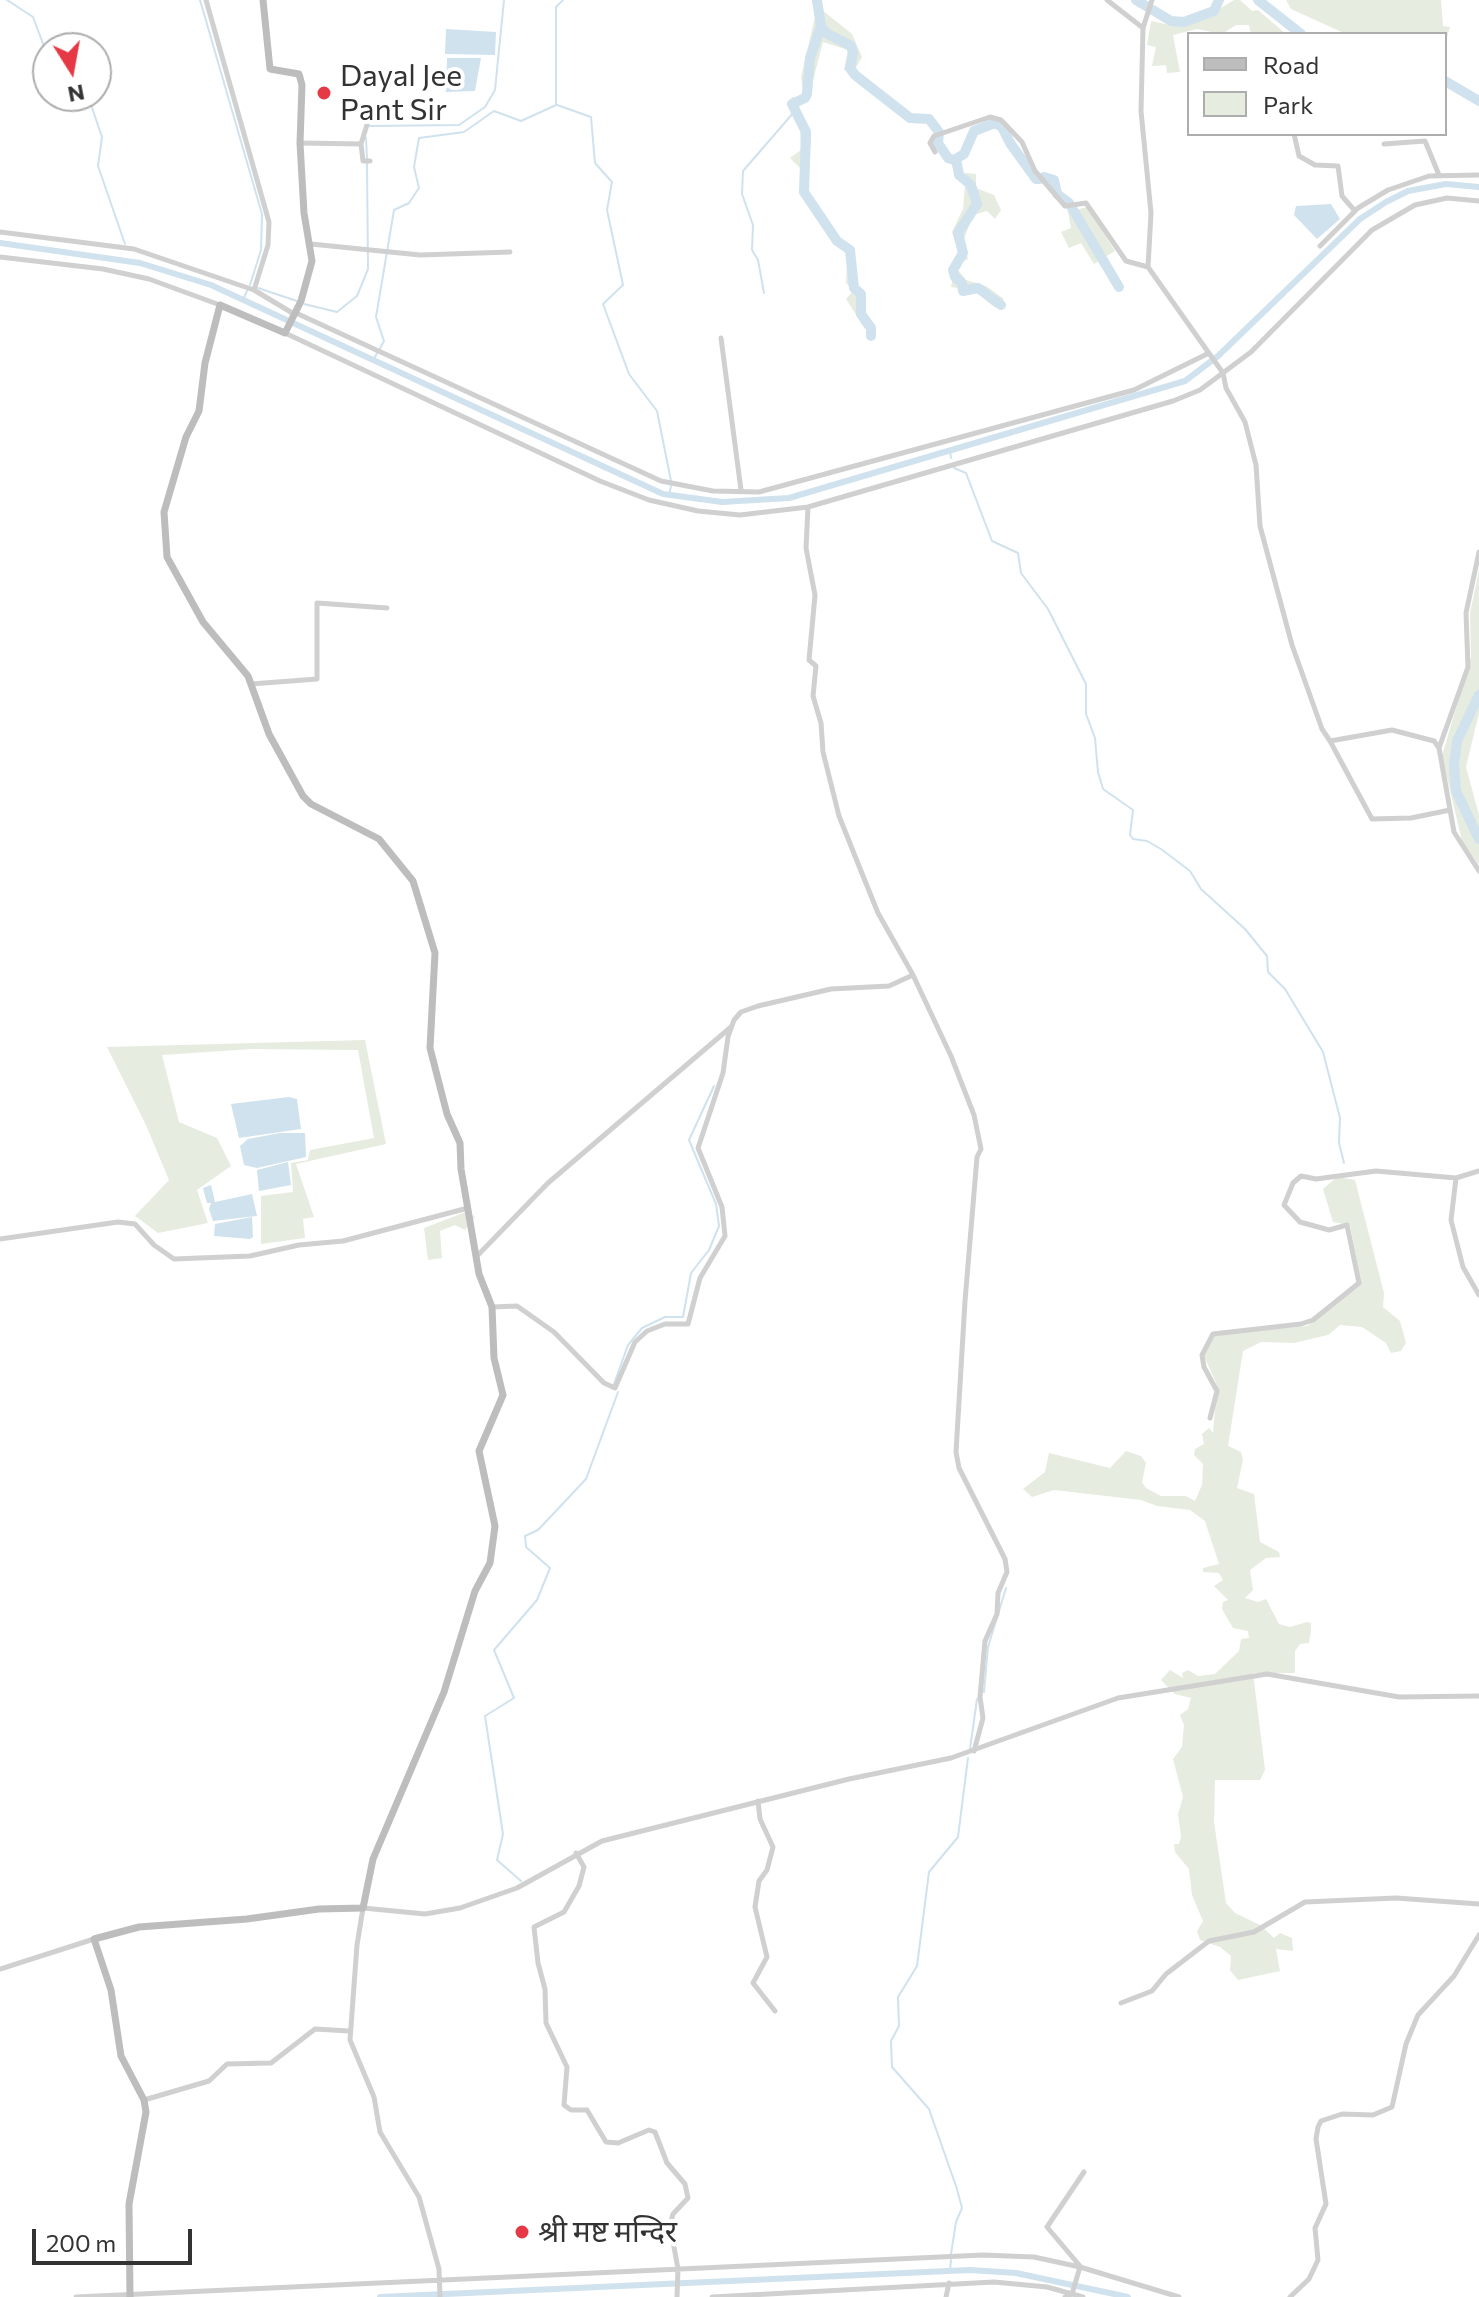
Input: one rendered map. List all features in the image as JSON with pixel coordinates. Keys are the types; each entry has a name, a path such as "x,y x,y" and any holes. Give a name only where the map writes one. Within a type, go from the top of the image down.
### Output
{"street":[{"path":"206,0 269,222 268,245 254,290"},
{"path":"263,0 270,69 299,74 302,85 300,143 304,213 312,261 286,330"},
{"path":"1107,0 1144,28"},
{"path":"1152,0 1144,28 1141,122 1151,213 1148,267 1222,371 1226,388 1245,422 1251,444 1258,514 1292,645 1322,729 1372,819 1411,818 1450,810"},
{"path":"370,115 361,144 363,161 370,161"},
{"path":"935,152 930,143 939,134 990,117 1001,120 1022,142 1035,171 1070,206 1089,205 1126,261 1148,267"},
{"path":"1294,136 1299,156 1315,165 1338,166 1342,196 1355,211"},
{"path":"1384,144 1425,141 1439,175"},
{"path":"300,143 361,144"},
{"path":"1320,246 1355,211 1388,190 1439,175 1479,175"},
{"path":"0,257 103,269 149,279 286,330 571,468 649,500 698,511 740,515 808,507 1173,401 1200,390 1251,352 1372,230 1415,205 1447,198 1479,201"},
{"path":"0,232 134,249 254,290 294,315 661,481 713,491 759,492 1134,390 1211,356"},
{"path":"311,244 420,255 510,252"},
{"path":"220,305 205,363 199,411 186,437 164,512 167,557 203,622 251,684 269,734 303,796 311,804 379,839 413,881 435,953 430,1048 447,1114 460,1143 479,1274 492,1307 494,1358 503,1395 479,1451 495,1526 490,1563 475,1591 444,1692 373,1859 363,1908 349,2031 374,2097 380,2132 419,2197 440,2297"},
{"path":"721,338 741,490"},
{"path":"808,507 806,548 815,595 809,660 816,666 813,696 839,816 868,888 951,1056 974,1115 981,1149 977,1157 965,1301 956,1452 959,1468 1005,1559 1007,1572 998,1593 997,1614 985,1641 980,1697 983,1718 974,1751"},
{"path":"1439,748 1468,667 1466,613 1479,552"},
{"path":"251,684 317,679 317,603 387,608"},
{"path":"1330,741 1392,730 1434,741 1439,748 1458,843 1479,871"},
{"path":"477,1256 548,1183 732,1027 741,1012 831,989 889,986 913,975"},
{"path":"492,1307 517,1306 542,1323 578,1353 612,1389 618,1384 635,1342 647,1331 665,1324 688,1324 700,1278 725,1236 722,1207 698,1148 720,1085 732,1027"},
{"path":"1210,1418 1217,1391 1204,1367 1202,1355 1213,1334 1313,1320 1359,1283 1347,1225 1329,1230 1300,1222 1284,1205 1293,1183 1301,1176 1316,1179 1376,1171 1456,1178 1479,1171"},
{"path":"1456,1178 1451,1220 1463,1267 1479,1295"},
{"path":"0,1239 118,1222 135,1224 154,1245 174,1259 250,1256 299,1245 343,1241 469,1208"},
{"path":"0,1969 139,1927 247,1919 319,1909 363,1908 425,1914 460,1908 517,1888 602,1841 974,1751 1085,1707 1118,1698 1267,1674 1399,1697 1479,1696"},
{"path":"758,1801 760,1819 773,1847 767,1870 759,1881 755,1907 767,1957 753,1983 775,2011"},
{"path":"576,1853 584,1867 579,1886 564,1912 534,1927 545,1989 546,2023 567,2067 564,2105 571,2110 587,2110 606,2142 618,2143 649,2130 655,2132 667,2163 685,2184 688,2198 673,2214 670,2225 677,2295"},
{"path":"1121,2003 1152,1991 1166,1974 1209,1941 1254,1932 1305,1902 1396,1898 1479,1904"},
{"path":"1290,2297 1309,2279 1318,2260 1315,2228 1326,2204 1316,2139 1321,2121 1342,2114 1373,2115 1392,2107 1406,2044 1418,2015 1454,1976 1479,1935"},
{"path":"94,1939 111,1990 121,2056 144,2100 146,2112 129,2204 130,2295"},
{"path":"144,2100 209,2081 227,2064 271,2063 315,2029 349,2031"},
{"path":"1080,2270 1047,2227 1084,2172"},
{"path":"76,2297 983,2255 1034,2257 1179,2297"},
{"path":"1070,2293 1080,2270"},
{"path":"712,2297 994,2282 1047,2287 1083,2297"},
{"path":"946,2297 949,2283"}],"green space":[{"path":"812,0 822,0 822,10 852,34 862,57 854,71 844,70 848,50 823,42 808,100 799,106 811,139 808,192 814,202 810,206 801,192 800,168 790,158 801,150 800,128 788,103 792,97 801,98 803,92 801,77 815,17"},
{"path":"1234,0 1240,0 1252,11 1258,10 1284,32 1251,32 1249,25 1236,25 1225,32 1197,29 1173,35 1180,72 1167,73 1166,65 1152,66 1156,47 1147,45 1151,21 1170,25 1196,23"},
{"path":"1286,0 1441,0 1443,26 1450,27 1447,37 1447,32 1342,32 1291,9"},
{"path":"966,173 976,174 976,188 994,195 1001,210 995,219 987,211 973,215 963,242 968,259 959,263 958,270 966,280 986,286 1004,299 994,307 975,291 951,287 953,278 949,271 958,252 952,232 963,209"},
{"path":"1087,207 1115,251 1094,264 1081,243 1069,248 1061,232 1071,228 1068,212"},
{"path":"855,259 856,285 863,294 865,311 873,325 865,329 846,299 853,291 846,283 847,260"},
{"path":"1479,570 1479,713 1466,767 1479,815 1479,865 1462,841 1442,756 1471,657 1470,613"},
{"path":"365,1040 386,1144 296,1164 314,1217 303,1219 305,1238 261,1244 261,1196 293,1192 291,1163 308,1160 310,1150 374,1138 358,1050 252,1049 162,1055 179,1122 217,1138 231,1166 197,1190 208,1223 158,1233 135,1216 169,1180 107,1047"},
{"path":"1337,1177 1355,1180 1384,1293 1383,1307 1400,1321 1406,1343 1401,1351 1391,1353 1386,1343 1362,1327 1340,1325 1328,1335 1294,1343 1261,1342 1243,1351 1228,1446 1241,1452 1243,1460 1237,1488 1254,1494 1260,1542 1279,1552 1280,1557 1266,1558 1250,1570 1253,1590 1245,1598 1258,1602 1266,1599 1279,1624 1290,1627 1307,1622 1311,1623 1311,1631 1309,1643 1300,1644 1295,1651 1295,1673 1253,1673 1265,1770 1260,1780 1215,1780 1214,1822 1226,1903 1235,1913 1260,1925 1274,1938 1280,1933 1292,1938 1293,1951 1276,1949 1280,1971 1238,1980 1230,1970 1231,1956 1220,1947 1200,1940 1197,1931 1203,1921 1192,1895 1189,1869 1175,1852 1174,1844 1179,1844 1181,1837 1178,1814 1183,1797 1173,1759 1182,1747 1184,1725 1180,1715 1188,1709 1191,1698 1175,1694 1161,1680 1170,1670 1183,1678 1182,1673 1188,1670 1198,1676 1215,1674 1239,1651 1241,1639 1249,1638 1248,1631 1233,1628 1222,1609 1223,1602 1228,1600 1214,1586 1223,1580 1219,1573 1203,1572 1203,1568 1219,1564 1205,1521 1190,1510 1157,1506 1141,1500 1054,1490 1032,1497 1023,1489 1045,1472 1049,1453 1110,1468 1126,1451 1141,1456 1146,1463 1142,1482 1146,1488 1161,1496 1186,1496 1195,1501 1202,1485 1203,1464 1194,1455 1195,1449 1204,1444 1202,1434 1209,1428 1213,1433 1217,1385 1204,1356 1215,1335 1307,1326 1361,1283 1350,1225 1333,1222 1323,1189"},
{"path":"466,1212 475,1217 465,1230 455,1225 440,1231 442,1258 428,1260 424,1228"}],"water":[{"path":"446,29 496,32 495,55 445,54"},
{"path":"447,58 481,58 475,91 446,92"},
{"path":"1331,204 1340,219 1317,239 1294,215 1296,206"},
{"path":"289,1097 297,1099 301,1129 239,1138 231,1104"},
{"path":"280,1133 305,1133 306,1157 257,1168 244,1165 240,1146 248,1139"},
{"path":"288,1162 291,1185 259,1191 257,1170"},
{"path":"211,1185 215,1202 252,1194 257,1216 213,1221 209,1209 211,1203 207,1203 203,1188"},
{"path":"252,1217 253,1237 250,1239 214,1236 215,1224"}],"waterway":[{"path":"7,0 33,17 39,32"},
{"path":"200,0 262,214 261,250 250,285"},
{"path":"370,126 459,125 485,107 495,90 504,0"},
{"path":"379,350 384,341 376,317 394,210 409,203 419,188 414,167 419,138 464,132 494,111 521,121 556,105 556,7 563,0"},
{"path":"817,0 821,26 810,58 807,94 792,104 806,132 804,192 837,241 850,250 854,288 861,294 861,314 871,328 871,336"},
{"path":"1136,0 1171,21 1184,22 1214,11 1219,0"},
{"path":"1258,0 1298,32"},
{"path":"821,26 826,33 851,46 850,68 855,75 910,118 929,119 939,132 938,143 948,158 954,160 964,154 974,131 995,123 1002,127 1036,179 1040,179"},
{"path":"1447,82 1479,101"},
{"path":"557,105 591,117 595,163 612,182 607,210 623,285 603,304 629,374 657,411 671,481"},
{"path":"93,112 102,137 98,166 125,244"},
{"path":"764,293 758,260 752,250 753,225 742,194 743,171 794,112"},
{"path":"366,138 367,159"},
{"path":"956,159 959,175 971,185 977,204 958,233 963,253 953,270 955,277 962,283 963,291 978,288 1001,305"},
{"path":"304,304 337,312 357,296 368,269 367,163"},
{"path":"1044,177 1054,180 1057,194 1069,203 1119,287"},
{"path":"0,243 140,263 211,285 663,494 722,502 789,498 1185,381 1218,356 1360,219 1408,191 1446,184 1479,187"},
{"path":"258,288 297,301"},
{"path":"243,300 247,291"},
{"path":"373,361 377,353"},
{"path":"950,451 951,458"},
{"path":"954,468 966,473 992,541 1018,553 1021,573 1048,609 1086,684 1086,714 1095,738 1098,772 1103,789 1133,810 1130,835 1133,839 1147,841 1161,849 1190,871 1201,889 1245,929 1267,956 1268,972 1285,989 1323,1052 1340,1118 1339,1143 1344,1163"},
{"path":"669,495 671,486"},
{"path":"1479,695 1457,741 1454,765 1456,791 1479,839"},
{"path":"614,1384 628,1345 642,1328 665,1317 683,1317 691,1273 709,1250 719,1226 716,1204 689,1140 714,1086"},
{"path":"521,1881 497,1860 503,1834 485,1716 514,1698 494,1650 537,1600 550,1568 526,1547 525,1536 538,1530 586,1479 618,1392"},
{"path":"984,1692 988,1647 1006,1588"},
{"path":"970,1749 977,1699"},
{"path":"951,2254 956,2222 962,2208 957,2189 929,2109 892,2067 891,2041 899,2026 898,1997 917,1966 929,1872 958,1837 968,1758"},
{"path":"950,2271 951,2260"},
{"path":"380,2297 970,2270 1016,2273 1128,2297"}],"place":[{"name":"Dayal Jee Pant Sir","path":"324,93"},
{"name":"श्री मष्ट मन्दिर","path":"522,2232"}]}
